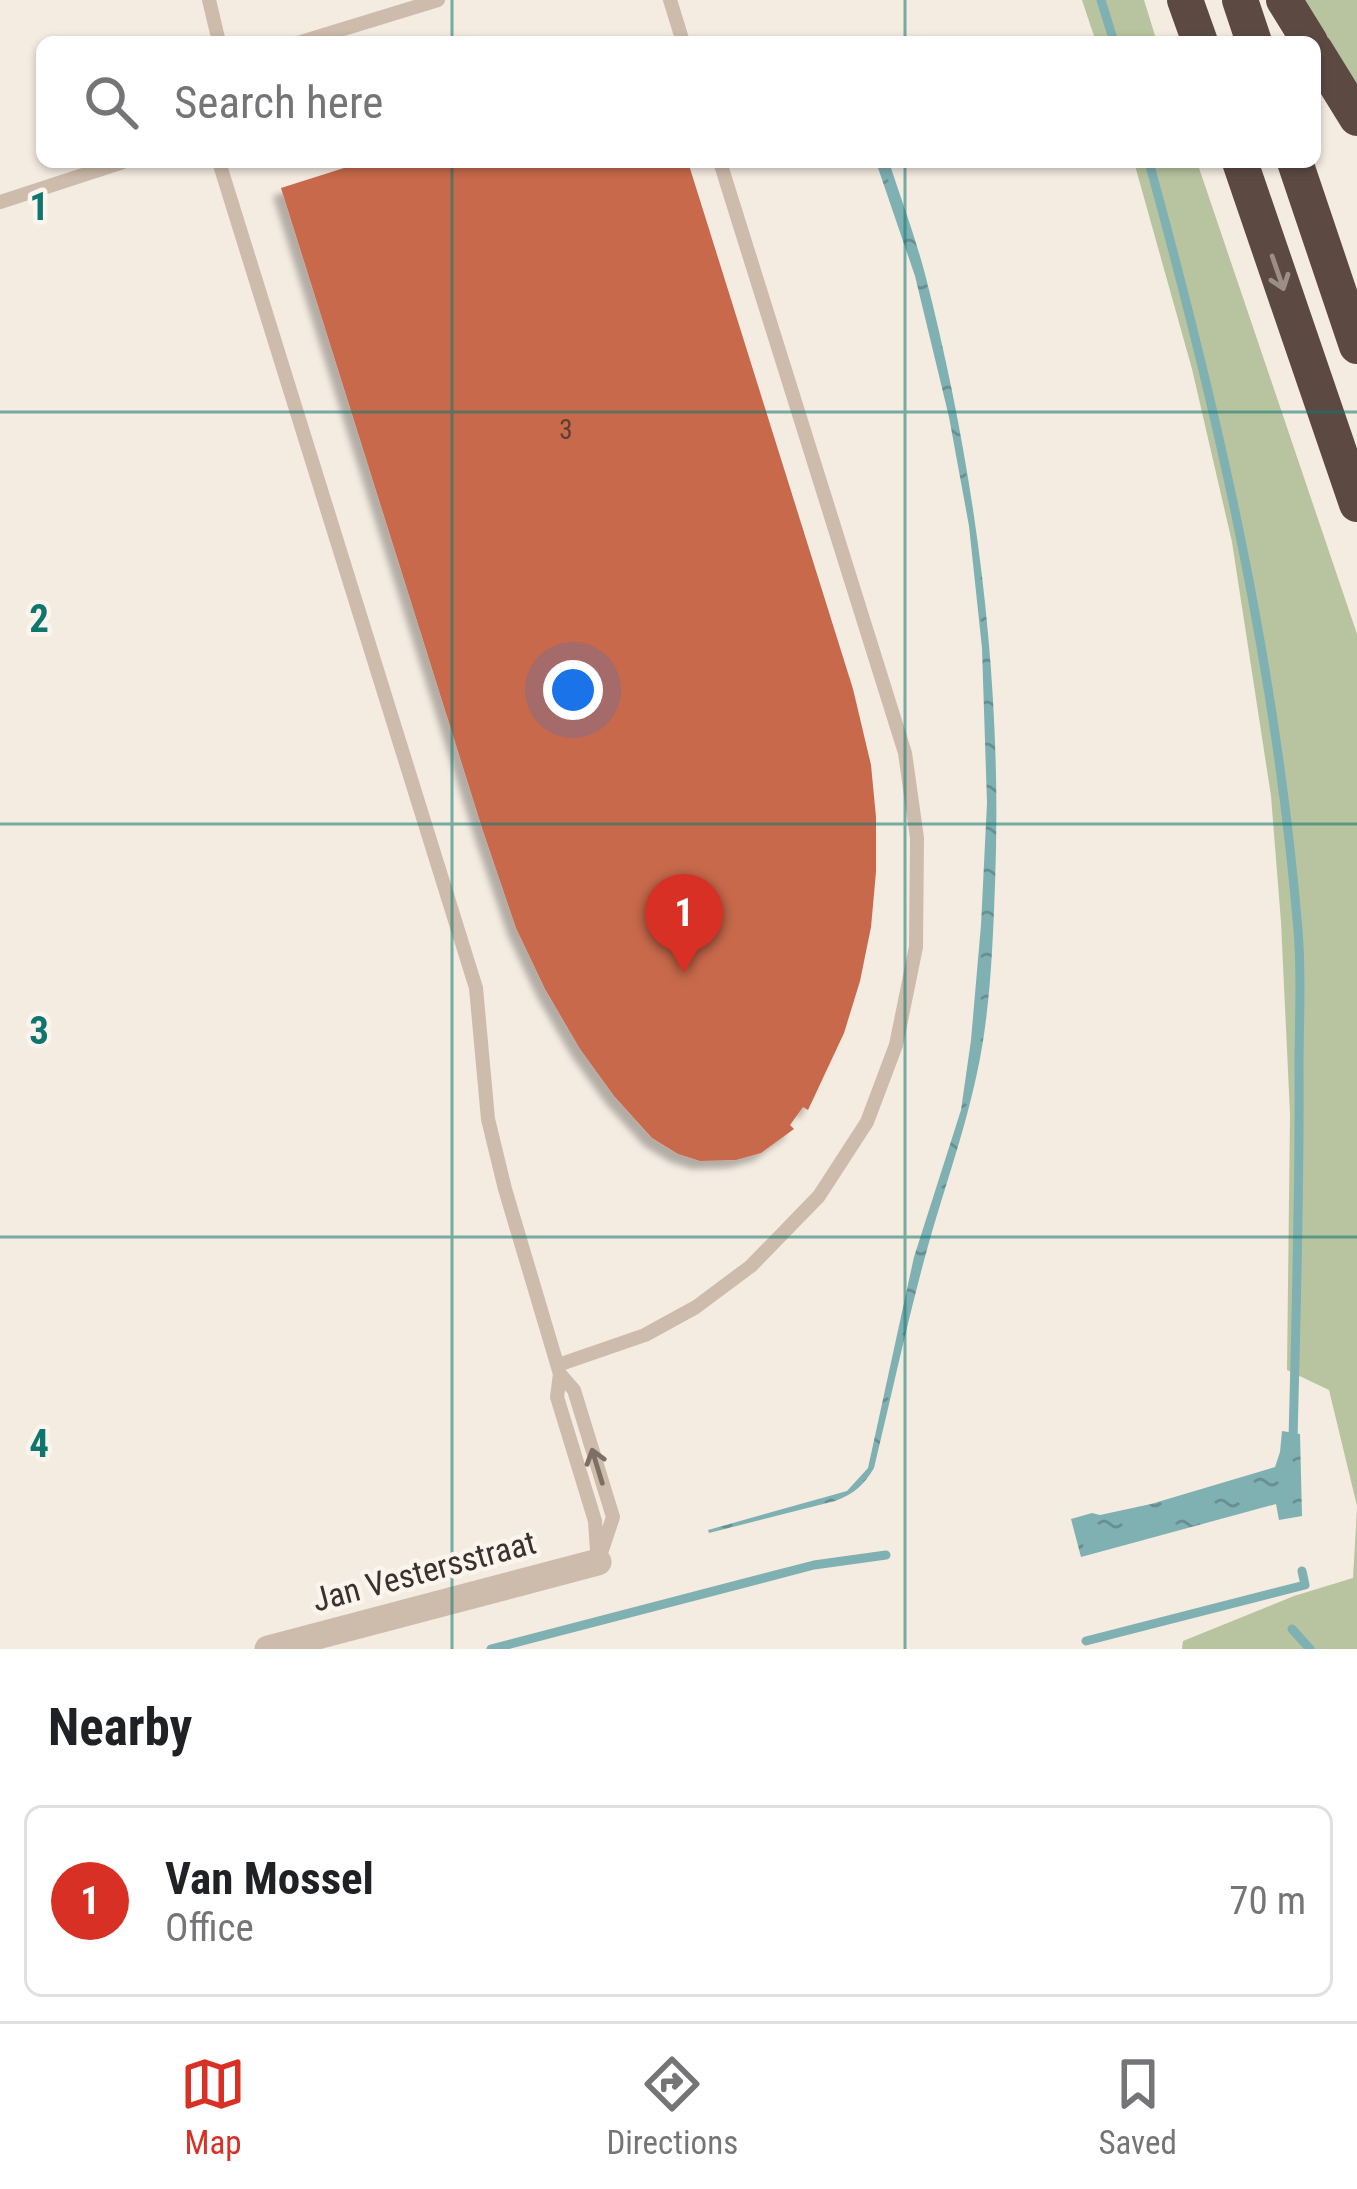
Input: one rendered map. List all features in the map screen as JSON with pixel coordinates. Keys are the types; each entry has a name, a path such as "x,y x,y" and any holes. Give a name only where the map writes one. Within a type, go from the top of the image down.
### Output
{"highway":[{"path":"1185,0 1198,36"},
{"path":"1240,0 1252,36"},
{"path":"1284,0 1306,36"},
{"path":"1321,60 1357,118"},
{"path":"1242,168 1357,505"},
{"path":"1297,168 1357,346"}],"street":[{"name":"Jan Vestersstraat","path":"268,1649 598,1562"}],"lane":[{"path":"209,0 218,36"},
{"path":"321,36 438,0"},
{"path":"670,0 681,36"},
{"path":"0,202 105,168"},
{"path":"221,168 476,988 488,1119 505,1189 559,1369 574,1390 613,1517 598,1562"},
{"path":"559,1369 645,1335 696,1307 751,1266 819,1196 867,1122 896,1045 916,947 917,838 905,753 722,168"}],"green space":[{"path":"1082,0 1144,0 1155,36 1094,36"},
{"path":"1304,0 1357,0 1357,93"},
{"path":"1136,168 1199,168 1357,634 1357,1506 1329,1390 1287,1370 1290,1114 1271,796 1232,542 1192,369"},
{"path":"1357,1508 1357,1649 1182,1649 1183,1641 1294,1596 1353,1578"}],"water":[{"path":"878,168 891,168 925,274 959,424 982,577 995,731 996,808 993,925 982,1047 874,1468 858,1488 835,1501 709,1533 847,1491 868,1468 914,1257 961,1110 981,925 987,803 982,648 969,526 915,276"},
{"path":"1282,1431 1300,1434 1302,1516 1279,1520 1276,1504 1081,1557 1071,1519 1151,1504 1275,1467"}],"building":[{"path":"344,168 690,168 853,689 871,765 876,817 871,927 844,1033 808,1110 803,1107 790,1125 794,1129 761,1153 736,1160 700,1161 652,1138 580,1049 545,989 516,928 483,831 281,188"}],"waterway":[{"path":"1101,0 1112,36"},
{"path":"1151,168 1242,543 1288,832 1300,981 1293,1440"},
{"path":"491,1649 814,1565 886,1555"},
{"path":"1086,1641 1305,1585 1302,1571"},
{"path":"1292,1629 1310,1649"}],"place":[{"name":"Van Mossel","path":"684,973"}]}
